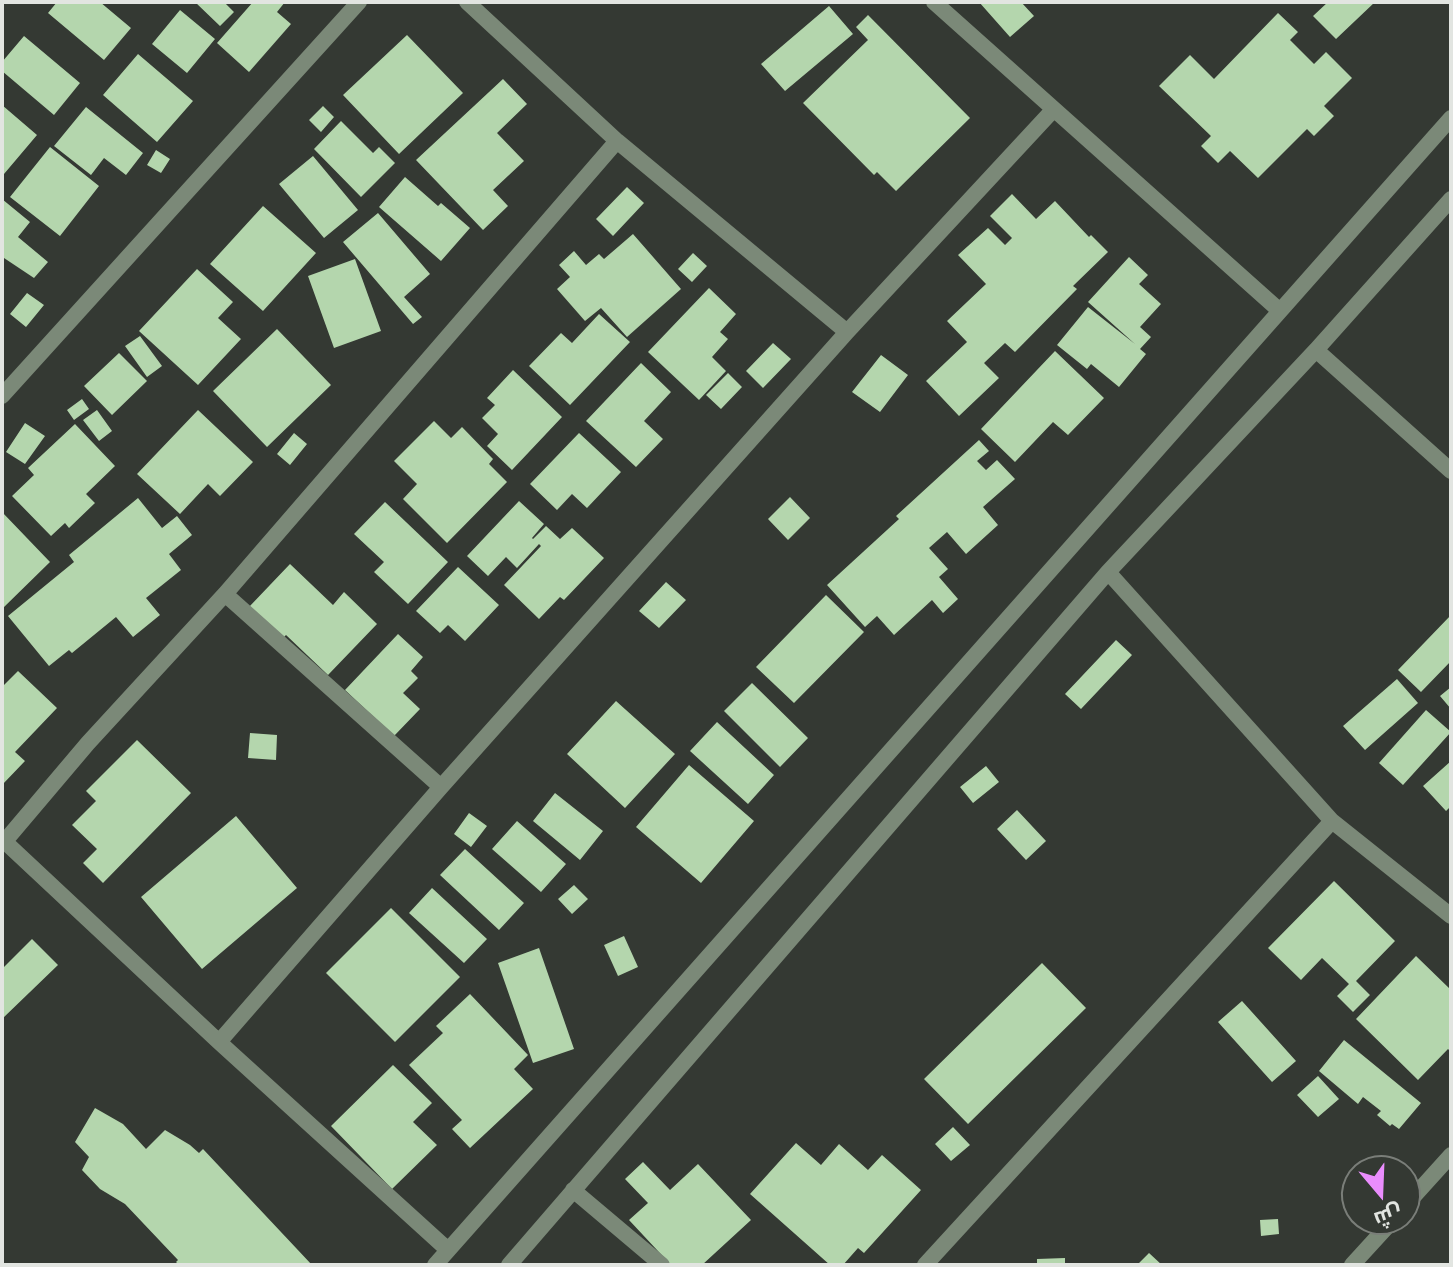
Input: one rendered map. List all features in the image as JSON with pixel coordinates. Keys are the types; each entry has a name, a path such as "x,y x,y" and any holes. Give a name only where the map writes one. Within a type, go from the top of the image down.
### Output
{"street":[{"path":"2,396 359,2"},
{"path":"467,2 617,141 847,332"},
{"path":"934,2 1280,311"},
{"path":"219,1042 441,787 847,332 1054,109"},
{"path":"435,1265 1451,118"},
{"path":"448,1250 219,1042 4,840 225,594 617,141"},
{"path":"509,1265 1108,572 1316,350 1451,199"},
{"path":"1316,350 1451,471"},
{"path":"1108,572 1332,821 1451,916"},
{"path":"225,594 441,787"},
{"path":"925,1265 1332,821"},
{"path":"1421,1188 1451,1155"},
{"path":"573,1190 662,1265"},
{"path":"1352,1265 1379,1235"}],"building":[{"path":"57,2 100,2 131,28 104,60 48,13"},
{"path":"195,2 224,2 234,12 220,26"},
{"path":"253,2 285,2 277,12 291,24 249,72 217,43"},
{"path":"979,2 1021,2 1034,16 1010,37"},
{"path":"1328,2 1375,2 1336,39 1313,16"},
{"path":"829,6 853,34 785,91 761,64"},
{"path":"180,10 215,39 187,73 152,44"},
{"path":"1278,13 1298,32 1290,40 1314,64 1326,52 1352,78 1324,106 1334,116 1314,136 1307,129 1258,178 1230,151 1218,163 1201,146 1211,136 1159,86 1190,55 1214,79"},
{"path":"868,15 970,118 896,191 877,172 874,175 803,103 868,40 856,27"},
{"path":"407,35 463,93 399,154 343,95"},
{"path":"24,36 80,83 54,115 2,71 2,62"},
{"path":"138,54 193,101 157,142 103,95"},
{"path":"503,79 527,104 497,133 524,161 493,190 508,206 483,230 416,160"},
{"path":"2,105 37,135 4,174 2,173"},
{"path":"323,106 334,117 321,132 309,120"},
{"path":"86,107 143,153 126,175 104,158 91,175 54,146"},
{"path":"341,121 373,153 379,147 395,163 361,197 314,149"},
{"path":"50,147 99,186 60,236 10,197"},
{"path":"156,150 170,159 161,173 147,165"},
{"path":"313,156 358,210 324,238 279,184"},
{"path":"405,177 438,206 441,203 470,228 441,261 379,207"},
{"path":"627,187 644,203 613,236 596,219"},
{"path":"1012,194 1036,219 1055,201 1108,252 1073,286 1077,289 1015,352 1005,343 984,363 999,378 959,416 926,381 967,342 947,321 986,284 958,255 988,228 1005,245 1012,238 990,216"},
{"path":"2,199 30,222 18,237 48,262 34,278 4,258 2,260"},
{"path":"263,206 316,253 263,311 210,264"},
{"path":"378,213 430,274 404,297 422,317 413,324 343,242"},
{"path":"633,234 681,289 627,337 601,308 585,321 557,289 570,277 559,265 574,251 586,265 599,254 604,259"},
{"path":"693,253 707,266 692,282 678,269"},
{"path":"1129,257 1148,275 1139,284 1161,304 1140,327 1151,337 1140,349 1146,354 1119,387 1091,364 1087,369 1057,345 1088,307 1135,344 1088,302"},
{"path":"355,259 381,331 334,348 308,276"},
{"path":"197,269 233,302 218,318 241,339 198,385 139,331"},
{"path":"709,288 736,314 720,332 728,339 712,357 726,371 699,400 648,352"},
{"path":"27,293 44,305 26,327 10,314"},
{"path":"599,314 630,342 570,405 529,366 561,333 572,343"},
{"path":"277,329 331,385 267,447 213,391"},
{"path":"140,336 162,366 147,377 125,346"},
{"path":"773,343 791,359 763,388 746,371"},
{"path":"1055,351 1104,398 1068,435 1053,422 1015,462 981,429"},
{"path":"119,353 147,381 112,415 84,386"},
{"path":"881,355 908,375 880,412 852,392"},
{"path":"641,363 671,392 644,421 663,439 636,467 586,421"},
{"path":"513,370 562,417 512,470 487,446 498,434 482,418 495,405 487,398"},
{"path":"728,373 742,387 721,409 706,395"},
{"path":"82,399 89,409 74,420 67,410"},
{"path":"97,410 112,431 99,441 83,420"},
{"path":"198,410 253,462 220,496 208,484 180,514 137,474"},
{"path":"434,421 451,438 462,427 493,459 489,464 507,482 447,543 403,499 417,484 394,461"},
{"path":"25,423 45,436 25,464 6,452"},
{"path":"75,424 115,466 86,494 95,503 69,528 65,523 51,536 12,496 34,475 28,468"},
{"path":"294,433 307,444 290,465 277,454"},
{"path":"579,433 621,472 587,508 572,494 557,510 530,484"},
{"path":"979,440 989,451 977,461 986,470 997,460 1015,479 983,507 998,525 966,554 947,532 929,548 948,569 939,577 958,599 943,613 932,600 894,635 877,616 865,627 827,585"},
{"path":"790,497 810,518 788,540 768,519"},
{"path":"138,498 162,528 177,516 192,535 169,554 181,570 146,598 160,615 133,637 116,617 72,653 69,650 49,666 8,616 74,562 69,555"},
{"path":"519,501 544,524 533,539 546,526 560,539 572,528 604,558 564,600 560,597 539,619 504,585 541,546 539,544 517,568 506,557 488,576 467,556"},
{"path":"385,502 448,562 408,604 374,572 384,562 354,534"},
{"path":"2,512 50,562 2,609"},
{"path":"290,564 333,605 344,592 377,624 328,675 286,635 283,638 249,607"},
{"path":"458,567 499,605 465,641 448,625 440,633 416,611"},
{"path":"666,582 686,600 659,628 639,611"},
{"path":"826,595 864,632 794,703 756,667"},
{"path":"1451,615 1451,661 1421,692 1398,670"},
{"path":"398,634 423,657 411,671 418,678 403,693 420,709 394,736 345,690"},
{"path":"1116,640 1132,655 1081,709 1065,694"},
{"path":"18,671 57,708 15,752 25,761 2,785 2,687"},
{"path":"1397,679 1418,703 1365,750 1343,726"},
{"path":"752,683 808,738 780,767 724,711"},
{"path":"1451,687 1451,709 1440,696"},
{"path":"616,701 675,754 625,808 567,754"},
{"path":"1426,710 1451,732 1403,785 1379,763"},
{"path":"717,722 774,775 748,804 690,751"},
{"path":"250,733 277,735 276,760 248,758"},
{"path":"137,740 191,793 103,883 83,863 97,849 72,825 96,801 86,791"},
{"path":"1451,761 1451,806 1446,811 1423,786"},
{"path":"689,765 754,821 701,883 636,827"},
{"path":"986,766 999,782 973,803 960,787"},
{"path":"555,793 603,831 580,860 533,821"},
{"path":"1017,810 1046,841 1026,860 997,829"},
{"path":"469,813 487,826 471,847 454,834"},
{"path":"236,816 297,888 202,969 141,897"},
{"path":"517,821 566,864 541,892 492,849"},
{"path":"465,849 524,903 499,930 440,875"},
{"path":"1334,881 1395,941 1356,981 1370,995 1353,1012 1337,996 1349,984 1322,958 1301,980 1268,948"},
{"path":"574,885 588,899 572,914 558,899"},
{"path":"432,888 487,939 464,963 409,913"},
{"path":"391,908 460,977 395,1042 326,973"},
{"path":"624,936 638,967 618,976 604,945"},
{"path":"32,939 58,965 2,1019 2,969"},
{"path":"539,948 574,1049 533,1063 498,963"},
{"path":"1416,956 1451,990 1451,1052 1448,1049 1418,1080 1356,1019"},
{"path":"1042,963 1086,1008 968,1124 924,1079"},
{"path":"470,994 528,1055 514,1069 533,1089 470,1148 452,1129 462,1120 409,1065 443,1033 436,1026"},
{"path":"1242,1001 1296,1061 1272,1082 1218,1022"},
{"path":"1344,1040 1421,1103 1399,1129 1377,1115 1381,1111 1363,1097 1358,1104 1319,1071"},
{"path":"393,1065 432,1103 413,1122 437,1145 392,1189 331,1126"},
{"path":"1318,1076 1339,1099 1318,1117 1297,1095"},
{"path":"95,1108 123,1124 146,1149 165,1130 199,1153 203,1149 312,1265 179,1265 178,1260 125,1204 100,1189 82,1170 89,1157 75,1142"},
{"path":"953,1127 970,1145 951,1161 935,1144"},
{"path":"796,1143 821,1165 839,1144 868,1170 882,1155 921,1190 864,1253 858,1248 843,1265 830,1265 750,1194"},
{"path":"643,1162 670,1190 698,1164 751,1220 702,1265 671,1265 629,1220 648,1203 625,1179"},
{"path":"1278,1219 1279,1234 1261,1236 1260,1220"},
{"path":"1149,1253 1162,1265 1137,1265"},
{"path":"1065,1258 1065,1265 1037,1265 1037,1259"}]}
